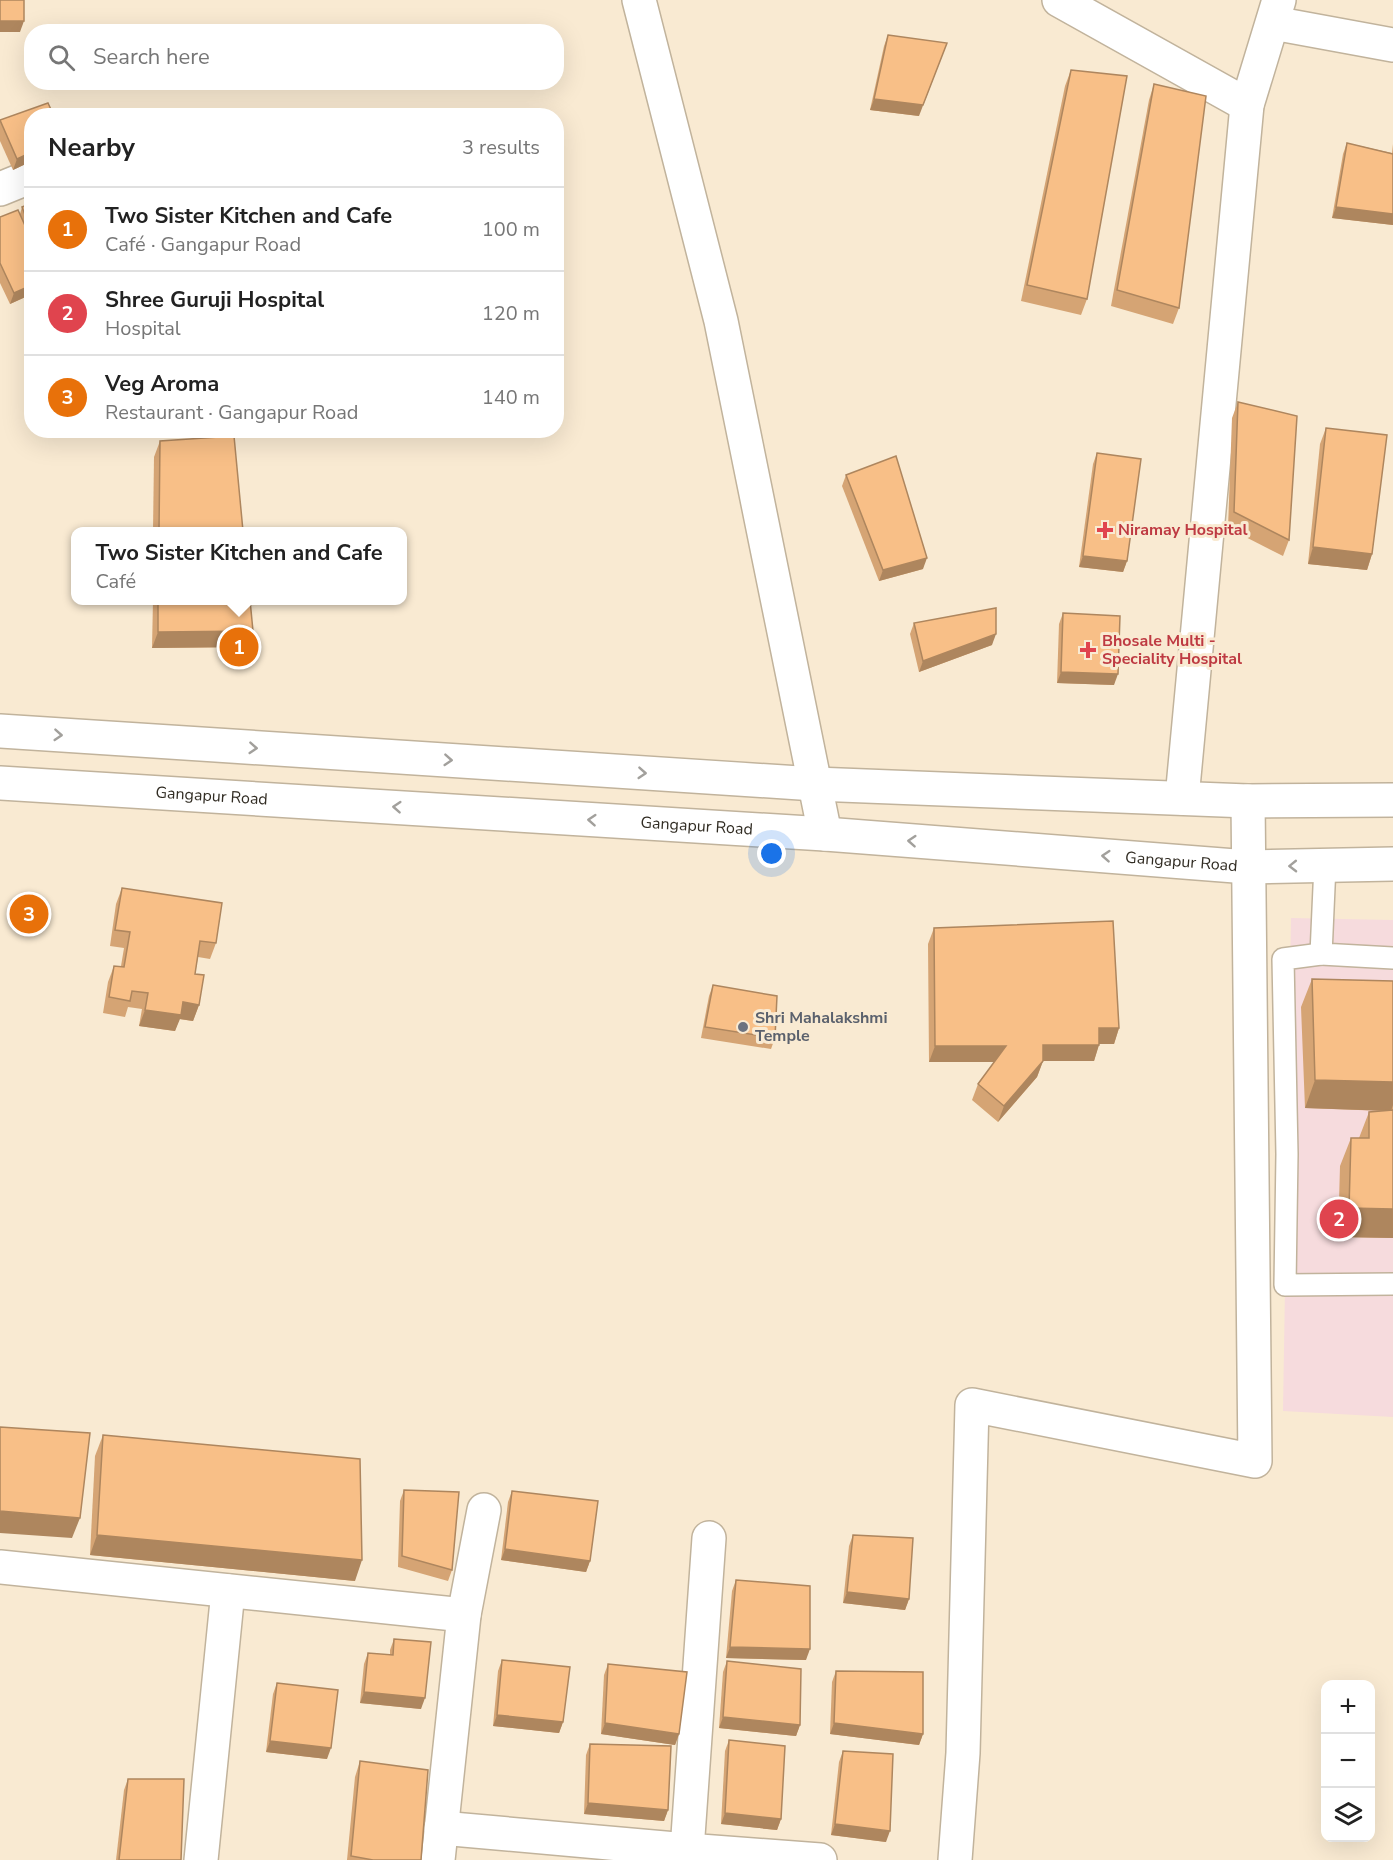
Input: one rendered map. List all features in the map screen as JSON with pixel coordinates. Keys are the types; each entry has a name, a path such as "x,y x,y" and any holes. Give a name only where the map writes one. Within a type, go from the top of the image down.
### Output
{"street":[{"path":"639,0 721,321 825,834"},
{"path":"1059,0 1247,105"},
{"path":"1182,798 1247,105 1276,12 1393,45"},
{"path":"0,189 24,179"},
{"path":"0,731 815,784 1248,801 1393,800"},
{"name":"Gangapur Road","path":"0,783 825,834 1248,867 1393,864"},
{"path":"955,1860 963,1753 972,1405 1255,1461 1248,801"},
{"path":"438,1860 464,1615 484,1510"},
{"path":"687,1850 709,1538"},
{"path":"0,1567 464,1615"},
{"path":"201,1860 228,1591"},
{"path":"441,1828 820,1860"}],"lane":[{"path":"1321,954 1325,865"},
{"path":"1393,958 1321,954 1283,959 1287,1154 1285,1285 1393,1284"}],"shaded area":[{"path":"1291,918 1393,920 1393,1417 1283,1411"}],"building":[{"path":"0,0 24,0 24,21 0,21"},
{"path":"888,35 947,43 923,105 874,99"},
{"path":"1071,70 1127,76 1087,299 1027,285"},
{"path":"1154,84 1206,96 1179,308 1117,290"},
{"path":"48,103 50,108 34,108"},
{"path":"24,112 24,156 17,159 0,120"},
{"path":"1347,143 1393,154 1393,214 1336,207"},
{"path":"18,210 24,223 24,289 14,293 0,263 0,217"},
{"path":"1238,402 1297,416 1289,540 1234,512"},
{"path":"1326,428 1387,435 1372,554 1313,547"},
{"path":"234,438 243,527 159,527 160,441"},
{"path":"1097,453 1141,459 1127,561 1083,556"},
{"path":"896,456 927,558 883,570 846,475"},
{"path":"158,605 250,605 253,631 158,632"},
{"path":"996,608 996,634 923,661 914,623"},
{"path":"1063,613 1120,616 1118,674 1061,672"},
{"path":"122,888 222,903 216,943 200,941 195,974 204,975 199,1005 183,1002 181,1015 145,1010 148,993 132,991 130,1001 109,997 114,966 124,967 130,932 115,930"},
{"path":"1113,921 1119,1028 1099,1028 1099,1045 1043,1045 1043,1061 1004,1106 978,1084 1006,1046 935,1046 934,928"},
{"path":"1312,979 1393,981 1393,1082 1315,1080"},
{"path":"713,985 777,996 775,1038 705,1027"},
{"path":"1393,1110 1393,1209 1349,1208 1351,1138 1369,1138 1369,1112"},
{"path":"0,1427 90,1433 80,1518 0,1511"},
{"path":"103,1435 360,1459 362,1560 97,1535"},
{"path":"404,1490 459,1492 452,1570 402,1556"},
{"path":"512,1491 598,1501 590,1561 505,1549"},
{"path":"853,1535 913,1538 909,1599 847,1592"},
{"path":"736,1580 810,1586 810,1649 730,1647"},
{"path":"394,1639 431,1642 425,1698 364,1692 368,1653 393,1655"},
{"path":"502,1660 570,1667 563,1722 497,1715"},
{"path":"727,1661 801,1669 800,1725 723,1717"},
{"path":"608,1664 687,1672 679,1734 605,1723"},
{"path":"836,1671 923,1672 923,1734 834,1723"},
{"path":"277,1683 338,1690 331,1748 270,1741"},
{"path":"729,1740 785,1746 781,1819 725,1813"},
{"path":"590,1744 671,1746 668,1810 588,1803"},
{"path":"843,1751 893,1754 890,1831 835,1824"},
{"path":"360,1761 428,1770 421,1860 373,1860 351,1856"},
{"path":"128,1779 184,1779 181,1860 119,1860"}],"place":[{"name":"Niramay Hospital","path":"1105,530"},
{"name":"Two Sister Kitchen and Cafe","path":"239,647"},
{"name":"Bhosale Multi - Speciality Hospital","path":"1088,650"},
{"name":"Veg Aroma","path":"29,914"},
{"name":"Shri Mahalakshmi Temple","path":"743,1027"},
{"name":"Shree Guruji Hospital","path":"1339,1219"}]}
